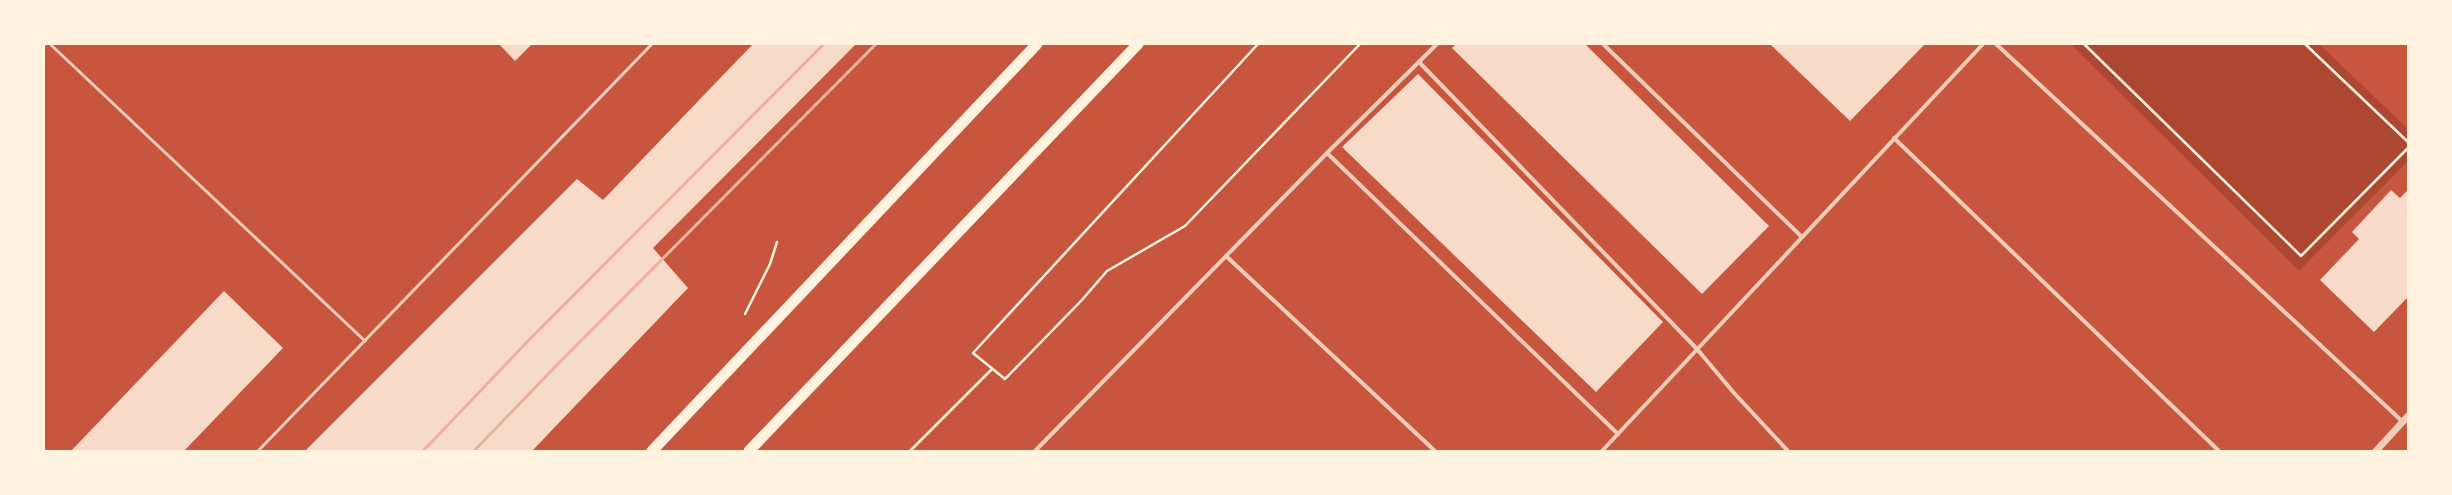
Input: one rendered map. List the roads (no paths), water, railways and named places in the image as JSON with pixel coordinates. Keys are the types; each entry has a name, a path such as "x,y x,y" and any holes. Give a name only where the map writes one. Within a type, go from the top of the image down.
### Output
{"highway":[{"path":"652,451 1037,44"},
{"path":"749,451 1138,44"}],"street":[{"path":"1035,451 1327,153 1437,44"},
{"path":"1603,44 1802,237"},
{"path":"1602,451 1983,44"},
{"path":"1996,44 2406,419 2376,451"},
{"path":"1419,62 1697,349 1734,394 1788,451"},
{"path":"1894,138 2219,451"},
{"path":"1327,153 1618,434"},
{"path":"1226,256 1435,451"}],"lane":[{"path":"50,44 365,341"},
{"path":"258,451 652,44"}],"railway":[{"path":"423,451 527,342 824,44"},
{"path":"474,451 554,368 876,44"}]}
